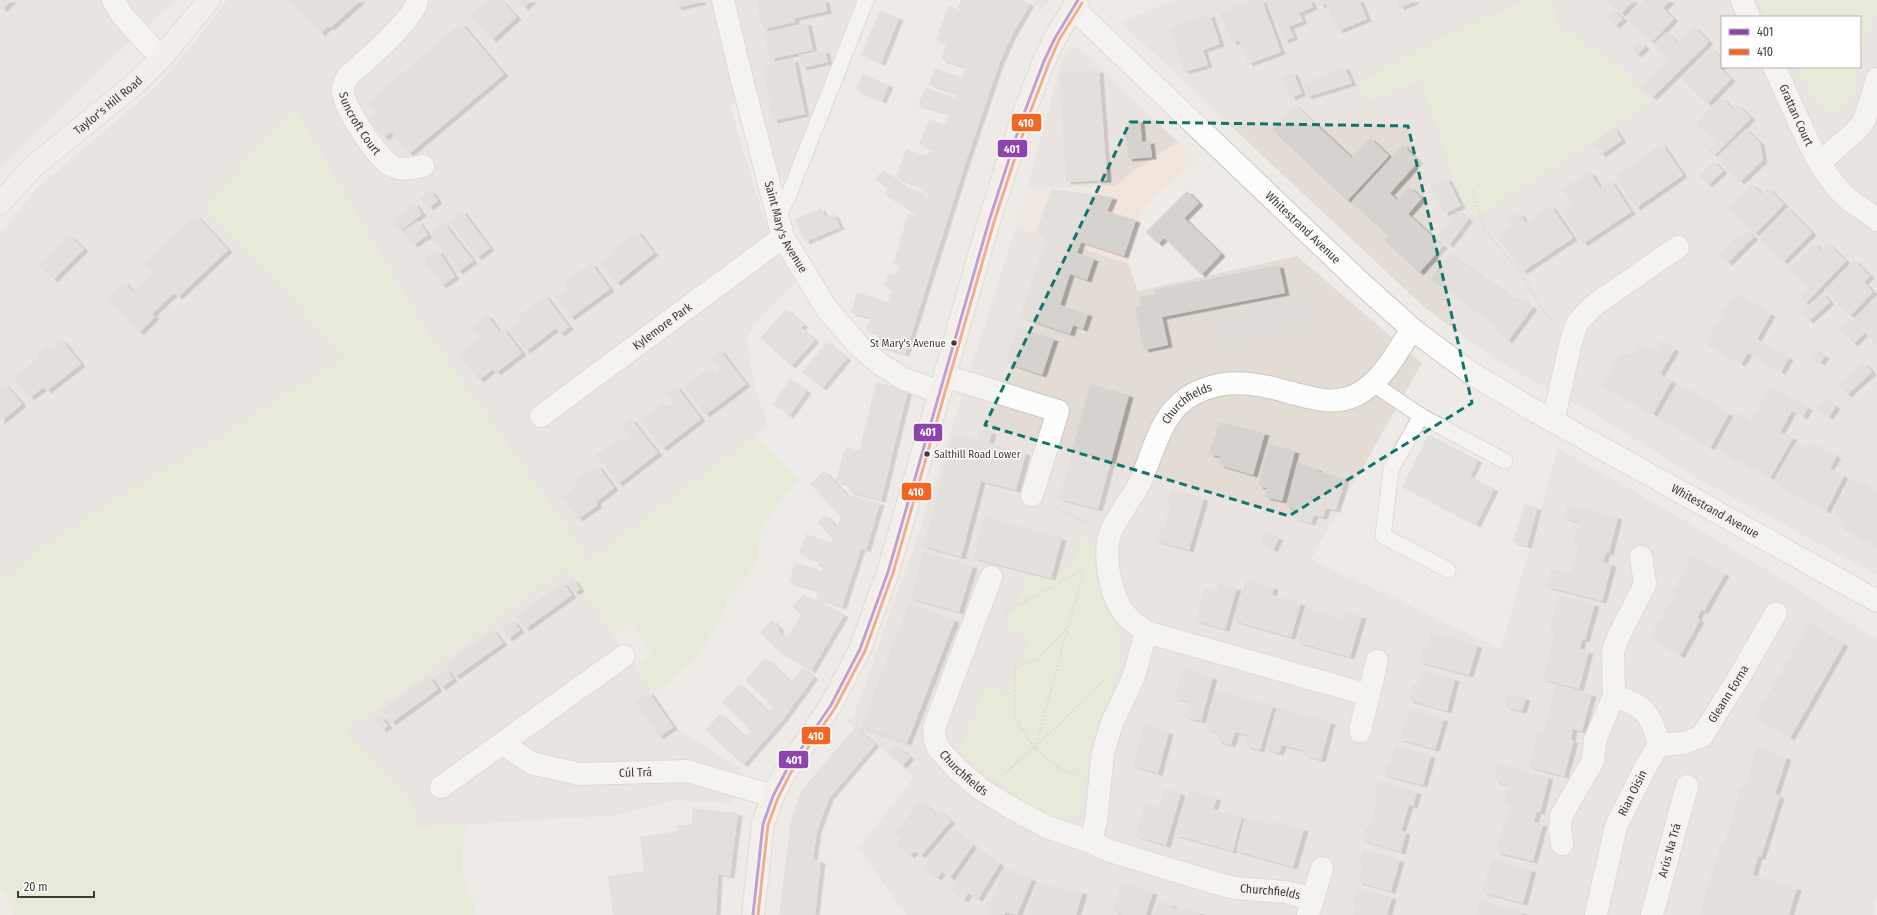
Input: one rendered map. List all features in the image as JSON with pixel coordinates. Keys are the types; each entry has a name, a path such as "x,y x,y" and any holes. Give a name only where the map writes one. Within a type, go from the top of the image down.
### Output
{"main road":[{"name":"Taylor's Hill Road","path":"0,203 34,166 61,143 108,108 136,83 161,58 209,0"},
{"path":"753,915 763,824 773,796 786,771 832,706 860,649 888,572 989,221 1023,116 1044,61 1075,4"}],"street":[{"path":"113,0 122,15 161,58"},
{"name":"Suncroft Court","path":"417,0 418,4 410,18 349,75 342,92 347,104 373,149 384,161 394,167 406,168 423,166"},
{"name":"Saint Mary's Avenue","path":"723,0 780,226 827,309 859,346 880,364 904,379 942,384"},
{"path":"1742,0 1749,16"},
{"name":"Whitestrand Avenue","path":"1075,4 1314,239 1412,329 1471,373 1554,421 1877,601"},
{"name":"Grattan Court","path":"1774,68 1830,180 1845,196 1877,220"},
{"name":"Grattan Court","path":"1820,162 1856,132 1864,121 1877,79"},
{"name":"Kylemore Park","path":"541,416 780,226"},
{"path":"1554,421 1571,342 1578,323 1593,306 1678,247"},
{"name":"Churchfields","path":"1369,695 1146,632 1125,615 1116,598 1108,566 1108,549 1111,531 1138,488 1162,426 1182,401 1195,393 1223,384 1245,383 1326,401 1341,401 1357,395 1388,367 1412,329"},
{"path":"942,384 1058,411 1032,496"},
{"path":"1562,844 1560,829 1561,816 1593,761 1595,740 1614,696 1613,651 1618,637 1645,584 1641,556"},
{"name":"Churchfields","path":"991,577 934,728 938,748 958,770 982,790 1047,827 1091,842 1110,851 1219,884 1235,888 1286,892 1311,907 1322,868"},
{"name":"Gleann Eorna","path":"1659,745 1684,743 1702,736 1738,679 1776,613"},
{"path":"1091,842 1096,820 1103,752 1112,724 1134,676 1146,632"},
{"path":"441,787 624,656"},
{"path":"1360,731 1377,661"},
{"path":"1614,696 1628,700 1646,712 1656,730 1659,745"},
{"name":"Cúl Trá","path":"502,743 531,762 579,774 687,771 773,796"},
{"name":"Rian Oisin","path":"1596,915 1616,826 1647,764 1659,745"},
{"name":"Arús Na Trá","path":"1652,915 1686,786"}],"lane":[{"path":"780,226 787,199 866,0"},
{"path":"1372,383 1421,416 1505,461"},
{"path":"1421,416 1391,469 1383,536 1448,570"}],"path":[{"path":"1472,190 1485,230 1526,280 1540,307 1571,342"},
{"path":"1032,496 1095,527 1111,531"},
{"path":"1034,748 1086,561"},
{"path":"997,618 1085,568"},
{"path":"1069,626 1037,659 1015,668 1015,718 1034,748 1059,768 1099,782"},
{"path":"982,790 1034,748 1115,669 1134,676"},
{"path":"832,706 859,728 891,741 910,748 938,748"}],"highlighted area":[{"path":"1130,122 1408,126 1472,403 1289,516 985,425"}],"shaded area":[{"path":"0,0 176,0 108,62 0,169"},
{"path":"227,0 856,0 788,177 777,180 756,93 730,106 763,216 797,281 758,319 747,338 755,390 769,425 590,560 423,326 296,111 204,205 345,356 219,438 123,494 39,550 0,582 0,234 35,190 157,86 205,29"},
{"path":"1029,0 1050,0 1043,10"},
{"path":"1175,0 1528,0 1439,39 1358,84 1365,102 1419,80 1436,119 1470,215 1483,212 1650,104 1624,70 1556,24 1553,0 1877,0 1877,575 1697,478 1594,414 1497,361 1424,307 1120,22"},
{"path":"1078,47 1178,142 1135,170 1115,186 1027,188 1064,54 1069,50"},
{"path":"1178,142 1196,160 1143,207 1126,255 1129,264 1016,227 1027,188 1115,186 1135,170"},
{"path":"1016,227 1129,264 1138,291 1297,256 1422,363 1311,559 1501,649 1558,448 1660,506 1782,579 1877,640 1877,896 1874,915 906,915 858,848 914,777 851,723 917,537"},
{"path":"1307,293 1314,323 1225,345 1217,315"},
{"path":"566,567 679,730 740,768 732,804 675,800 618,815 417,828 346,731"}],"green space":[{"path":"1528,0 1553,0 1556,24 1624,70 1650,104 1483,212 1470,215 1452,176 1436,119 1419,80 1365,102 1358,84 1439,39"},
{"path":"1759,0 1877,0 1877,13 1866,37 1861,60 1861,16 1767,16"},
{"path":"1796,68 1859,68 1855,89 1852,96 1849,102 1838,111 1831,112 1812,95"},
{"path":"296,111 423,326 590,560 755,436 799,478 762,526 756,567 729,595 724,614 697,658 654,694 635,666 652,653 631,623 614,636 565,567 346,731 413,803 417,828 466,825 462,854 462,868 467,888 474,904 475,915 14,915 4,890 0,891 0,582 39,550 123,494 219,438 345,356 204,205"},
{"path":"1080,538 1099,542 1095,570 1096,580 1101,598 1117,630 1120,640 1121,653 1116,679 1091,741 1087,758 1081,810 1073,817 1063,819 1049,814 1007,788 988,775 960,751 985,687 1008,695 1030,637 1007,629 1027,576 1055,577 1074,565"}],"building":[{"path":"0,0 12,0 2,10 0,8"},
{"path":"289,0 361,0 330,28 328,26 321,34"},
{"path":"487,0 501,0 517,17 492,40 469,16"},
{"path":"516,0 532,0 524,8"},
{"path":"675,0 702,0 702,2 677,8"},
{"path":"756,0 825,0 827,11 795,18 795,22 763,29"},
{"path":"961,0 1024,0 1030,4 1012,35 1000,61 965,164 905,354 875,345 878,334 866,330 870,318 851,313 857,292 888,302 892,288 884,286 889,273 896,275 899,266 893,264 908,214 921,218 884,194 888,189 875,179 883,170 909,190 911,187 927,199 929,194 923,193 924,188 896,178 906,149 927,156 928,151 936,153 936,151 919,144 929,119 945,125 949,114 918,105 925,87 955,98 956,93 929,85 934,68 962,77 965,67 941,60 946,44 936,40 948,5 968,13 957,7"},
{"path":"1252,0 1262,0 1281,52 1248,64 1239,40 1232,43 1220,12"},
{"path":"1266,0 1310,0 1313,7 1299,13 1303,21 1289,27 1294,37 1284,41"},
{"path":"1317,0 1359,0 1367,19 1338,31 1326,4 1320,6"},
{"path":"1396,0 1415,0 1415,1 1400,8"},
{"path":"1605,0 1634,0 1621,14"},
{"path":"1644,0 1671,0 1663,8 1674,19 1651,43 1626,18"},
{"path":"880,10 899,18 881,63 861,55"},
{"path":"1614,10 1623,19 1615,26 1606,18"},
{"path":"1210,14 1220,44 1203,50 1208,65 1184,72 1170,27"},
{"path":"461,23 504,74 409,154 391,132 384,138 368,119 375,114 367,103"},
{"path":"807,23 813,50 770,59 764,33"},
{"path":"1694,27 1709,42 1652,98 1640,87 1668,60 1653,45 1666,32 1678,43"},
{"path":"1640,42 1645,47 1637,55 1632,49"},
{"path":"1711,49 1721,58 1720,68 1731,79 1707,104 1681,78"},
{"path":"825,50 828,62 802,68 799,55"},
{"path":"794,59 805,114 773,121 762,66"},
{"path":"1344,66 1352,83 1307,97 1302,85"},
{"path":"1099,70 1107,180 1066,182 1059,73"},
{"path":"1293,72 1302,93 1291,98 1281,77"},
{"path":"862,74 889,85 882,101 856,90"},
{"path":"1721,97 1733,109 1738,105 1751,118 1714,156 1708,150 1715,142 1696,124"},
{"path":"1295,105 1352,158 1370,138 1389,156 1347,201 1272,130"},
{"path":"1140,120 1142,142 1150,141 1152,157 1128,159 1125,122"},
{"path":"1614,128 1622,140 1601,155 1593,143"},
{"path":"1746,129 1760,143 1763,160 1740,182 1716,158"},
{"path":"1662,144 1683,175 1636,208 1615,177"},
{"path":"1403,145 1419,161 1390,193 1397,200 1409,187 1422,198 1408,214 1443,246 1419,273 1384,240 1388,236 1351,202"},
{"path":"1714,161 1723,171 1708,185 1699,176"},
{"path":"1590,172 1600,188 1611,181 1631,212 1583,244 1562,211 1572,204 1562,189"},
{"path":"1447,178 1461,206 1444,214 1430,187"},
{"path":"1752,184 1762,194 1768,188 1784,204 1755,234 1728,208"},
{"path":"1051,189 1113,197 1107,211 1136,220 1124,256 1081,242 1077,253 1094,259 1087,280 1070,274 1060,305 1088,314 1083,329 1073,325 1070,334 1020,317 1046,236 1036,232"},
{"path":"430,190 438,201 429,208 420,198"},
{"path":"1187,191 1199,203 1184,218 1221,254 1201,275 1164,238 1158,244 1146,232"},
{"path":"414,203 422,214 400,231 392,220"},
{"path":"1551,206 1573,238 1522,272 1498,236 1511,226 1507,220 1519,213 1526,223"},
{"path":"821,208 825,217 834,214 840,227 805,242 795,219"},
{"path":"1787,208 1812,233 1783,262 1758,237"},
{"path":"462,211 490,248 477,258 449,221"},
{"path":"1458,211 1469,219 1449,245 1438,236"},
{"path":"196,215 228,250 178,297 174,293 152,314 155,317 139,333 106,299 124,282 133,292 154,273 145,263"},
{"path":"418,221 428,235 413,245 403,231"},
{"path":"444,223 473,261 458,272 430,234"},
{"path":"637,231 654,253 616,284 600,264 613,254 611,251"},
{"path":"1747,231 1754,237 1728,263 1719,254 1736,236 1739,239"},
{"path":"69,235 84,249 53,280 38,266"},
{"path":"1814,243 1822,251 1829,244 1846,261 1805,304 1799,298 1809,288 1788,269"},
{"path":"438,250 455,277 441,286 424,259"},
{"path":"1449,253 1515,300 1518,297 1533,307 1508,341 1493,330 1496,326 1431,279"},
{"path":"1854,260 1870,276 1864,282 1873,292 1850,316 1824,290"},
{"path":"591,263 610,289 570,318 555,297 568,288 564,283"},
{"path":"1279,265 1285,293 1162,317 1168,345 1144,350 1135,307 1141,306 1139,297 1155,294 1154,290"},
{"path":"1734,293 1771,314 1757,339 1789,358 1781,372 1748,353 1741,364 1705,343"},
{"path":"1822,293 1830,302 1809,321 1801,313"},
{"path":"545,295 569,327 560,334 556,328 526,351 509,329 521,320 518,316"},
{"path":"1877,297 1877,345 1865,333 1853,344 1839,329 1850,318 1853,321"},
{"path":"786,309 804,325 801,328 815,340 791,366 760,338"},
{"path":"487,315 499,331 503,328 522,353 496,373 493,369 479,380 458,354 479,338 471,328"},
{"path":"1017,327 1054,339 1042,375 1006,363"},
{"path":"62,340 81,364 47,391 44,387 30,398 14,378 39,358 37,354 48,345 51,349"},
{"path":"1661,341 1675,349 1660,374 1672,381 1653,414 1601,385 1621,351 1630,357 1638,343 1654,352"},
{"path":"827,342 847,358 822,388 802,372"},
{"path":"1815,349 1825,356 1820,363 1810,357"},
{"path":"720,350 746,384 705,415 684,387 708,369 712,374 719,369 710,357"},
{"path":"1863,362 1872,372 1847,395 1838,386"},
{"path":"790,379 807,391 789,416 773,404"},
{"path":"876,382 908,390 881,500 849,492 850,485 836,481 845,447 859,450"},
{"path":"5,384 22,404 0,422 0,389"},
{"path":"1090,384 1129,395 1098,509 1059,499"},
{"path":"1678,384 1729,414 1710,448 1658,418"},
{"path":"676,386 701,419 662,449 640,420 663,403 667,408 674,402 666,393"},
{"path":"1770,387 1808,408 1803,417 1792,411 1780,432 1793,438 1770,478 1717,449 1737,413 1751,421"},
{"path":"1823,398 1836,406 1829,417 1816,409"},
{"path":"631,419 658,453 618,484 596,455 619,438 623,443 631,437 622,426"},
{"path":"1219,422 1265,433 1253,475 1219,465 1221,457 1209,454"},
{"path":"980,429 992,432 989,443 1026,453 1016,490 981,481 961,557 923,546 953,434 978,440"},
{"path":"1428,435 1478,460 1470,476 1494,489 1476,525 1402,487"},
{"path":"1809,442 1837,456 1830,468 1844,476 1826,511 1773,482 1795,443 1805,449"},
{"path":"1269,444 1295,451 1282,501 1265,497 1267,488 1258,486"},
{"path":"1298,463 1318,469 1317,471 1345,479 1336,510 1326,508 1323,517 1314,515 1311,523 1293,518 1295,510 1286,507"},
{"path":"597,465 614,488 596,502 598,505 578,519 562,497 577,486 574,482"},
{"path":"824,471 847,495 880,503 866,550 861,548 842,607 816,598 818,591 789,582 795,562 822,571 823,568 818,566 819,561 799,554 806,534 832,543 833,539 817,523 825,515 837,528 840,516 810,484"},
{"path":"1852,478 1877,492 1877,547 1839,526 1844,518 1833,512"},
{"path":"1171,489 1204,498 1189,550 1156,541 1161,527 1164,528 1170,504 1167,503"},
{"path":"1524,504 1537,508 1527,546 1513,542"},
{"path":"1568,504 1618,517 1609,553 1606,552 1603,562 1612,564 1602,601 1547,587 1551,569 1570,573 1577,550 1578,545 1573,544 1579,522 1564,518"},
{"path":"984,517 1062,538 1051,578 973,558"},
{"path":"1266,532 1279,538 1273,550 1260,543"},
{"path":"924,551 973,566 959,612 910,598"},
{"path":"1692,556 1725,574 1704,611 1701,610 1697,618 1700,620 1680,656 1649,638 1669,603 1672,604 1677,596 1671,593"},
{"path":"573,579 580,589 574,593 567,583"},
{"path":"1246,579 1274,587 1272,595 1301,603 1291,637 1234,621"},
{"path":"563,582 572,595 525,629 516,616"},
{"path":"1220,583 1237,588 1225,629 1196,621 1205,588 1217,592"},
{"path":"804,594 814,602 816,599 844,615 811,671 779,652 759,632 772,620 780,629 778,631 786,639 801,615 792,606"},
{"path":"1559,595 1595,604 1585,640 1582,639 1580,649 1589,651 1579,689 1542,679 1555,632 1550,631"},
{"path":"909,603 955,620 907,743 861,726"},
{"path":"1305,608 1343,618 1345,612 1362,616 1350,657 1296,642"},
{"path":"513,620 520,630 508,639 501,629"},
{"path":"1809,623 1844,644 1790,738 1755,717"},
{"path":"493,630 503,643 455,677 446,664"},
{"path":"1431,632 1478,645 1469,675 1419,662 1423,646 1427,647"},
{"path":"765,658 791,682 803,668 814,677 783,719 743,765 705,730 720,714 745,737 751,731 722,702 739,684 768,712 773,707 745,680"},
{"path":"1183,668 1213,677 1201,721 1184,717 1189,702 1175,698"},
{"path":"446,669 453,679 441,688 434,678"},
{"path":"1422,670 1455,679 1447,711 1409,700 1413,684 1417,685"},
{"path":"429,676 438,689 391,723 382,710"},
{"path":"1555,685 1592,694 1582,731 1573,729 1571,740 1574,740 1564,776 1529,767 1538,731 1543,733"},
{"path":"1216,690 1273,706 1260,750 1245,746 1248,735 1235,732 1231,745 1217,741 1219,733 1205,728"},
{"path":"649,692 673,727 659,737 635,701"},
{"path":"1508,694 1526,698 1522,711 1505,707"},
{"path":"1277,707 1331,722 1321,760 1304,755 1305,751 1282,745 1279,753 1265,749"},
{"path":"1410,709 1444,719 1435,749 1399,739"},
{"path":"381,716 388,726 382,730 375,720"},
{"path":"1144,725 1169,732 1158,773 1133,766"},
{"path":"855,727 875,744 829,798 817,831 813,859 821,861 815,915 779,915 790,825 801,791"},
{"path":"895,745 910,757 902,766 888,753"},
{"path":"1395,746 1431,755 1423,785 1384,775 1388,762 1391,763"},
{"path":"1757,747 1787,757 1775,794 1780,796 1761,857 1758,857 1753,875 1797,888 1789,915 1699,915 1721,843 1724,844 1742,786 1745,787"},
{"path":"1499,764 1549,777 1540,813 1537,811 1534,822 1543,824 1533,861 1496,852 1509,805 1504,803 1509,785 1494,781"},
{"path":"1378,781 1417,792 1413,806 1409,805 1401,831 1406,832 1401,852 1362,840 1366,826 1369,827 1378,797 1374,796"},
{"path":"1165,789 1181,793 1166,845 1135,836 1145,804 1159,808"},
{"path":"1188,790 1217,798 1213,809 1242,817 1233,851 1175,835"},
{"path":"920,801 936,814 939,811 951,821 921,856 915,851 910,856 896,845 901,839 894,833"},
{"path":"693,808 738,813 730,876 718,874 716,915 613,915 608,876 644,871 640,837 678,831 678,825 691,825"},
{"path":"1245,817 1274,825 1275,821 1304,829 1293,867 1236,851"},
{"path":"950,829 973,845 950,878 942,872 937,878 922,868"},
{"path":"977,849 1000,864 978,899 968,893 964,900 950,891"},
{"path":"1363,849 1400,860 1391,891 1358,882 1363,866 1359,864"},
{"path":"1492,859 1532,870 1523,903 1482,892"},
{"path":"1005,868 1032,879 1017,915 1005,912 1004,915 991,915 986,913"},
{"path":"1037,882 1068,891 1069,888 1083,892 1076,915 1027,915"},
{"path":"1121,883 1153,892 1146,915 1123,915 1113,912"},
{"path":"1357,887 1392,897 1387,915 1353,915 1356,903 1353,902"},
{"path":"1480,900 1523,912 1522,915 1475,915"},
{"path":"1157,901 1173,905 1173,908 1200,912 1200,915 1154,915"}],"transit line":[{"name":"401","path":"753,915 763,824 773,796 786,771 831,705 860,649 888,572 989,221 1023,116 1044,61 1055,38 1078,0"},
{"name":"410","path":"758,915 768,825 778,798 790,774 835,708 865,651 893,573 994,222 1028,118 1059,40 1082,3"}],"place":[{"name":"St Mary's Avenue","path":"954,343"},
{"name":"Salthill Road Lower","path":"927,454"}]}
